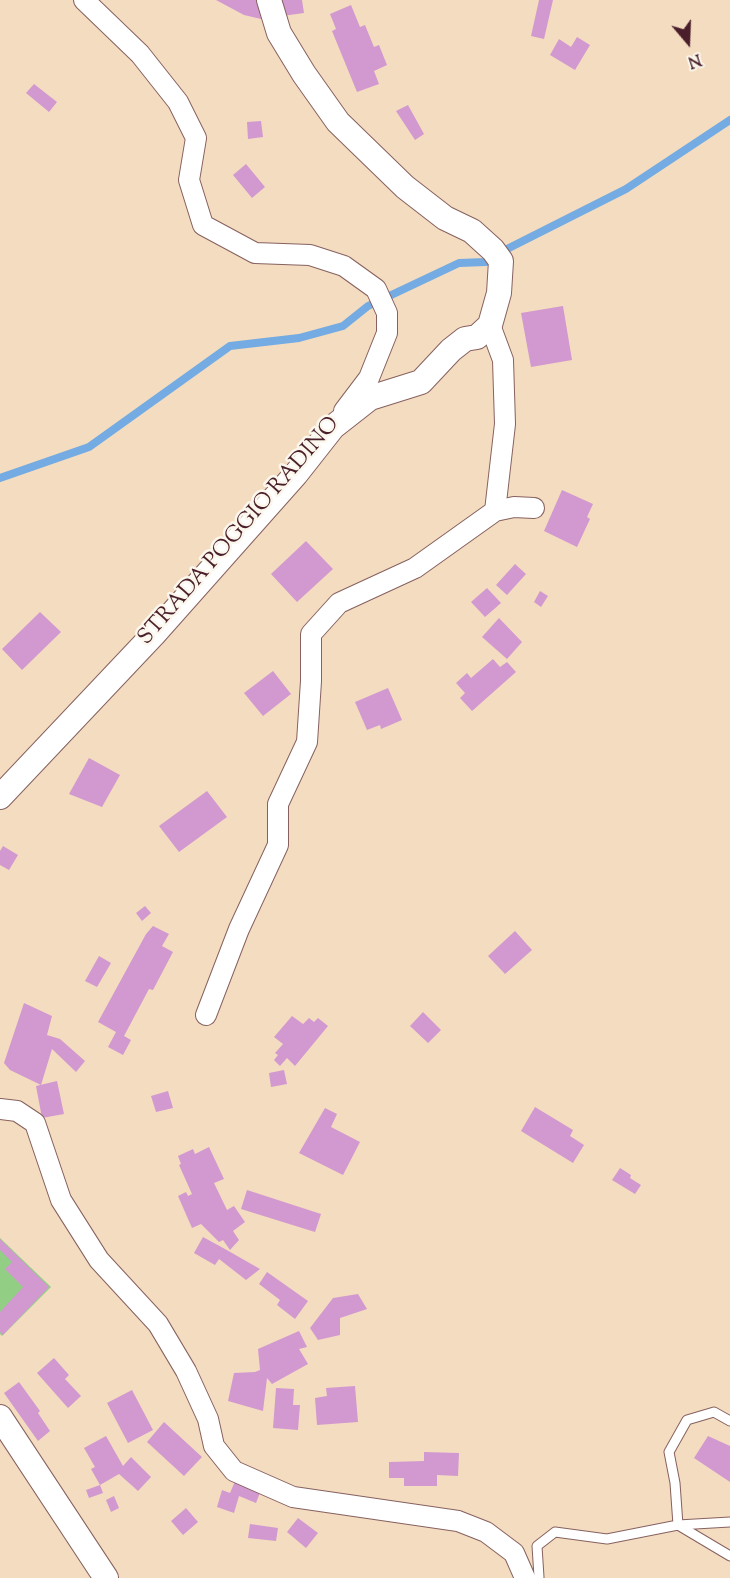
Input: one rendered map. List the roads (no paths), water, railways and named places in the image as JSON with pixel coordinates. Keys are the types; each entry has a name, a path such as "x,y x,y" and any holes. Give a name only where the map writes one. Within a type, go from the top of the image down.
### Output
{"street":[{"name":"STRADA POGGIO RADINO","path":"0,797 154,634 296,474 369,378 387,333 387,313 376,290 344,266 310,255 255,253 203,225 189,180 196,138 178,102 140,54 84,0"},
{"path":"270,0 279,33 304,74 338,122 405,187 445,218 472,231 497,256 499,293 490,324 477,337 465,339 451,350 421,382 370,398 333,427"},
{"path":"490,324 503,360 505,424 495,511"},
{"path":"206,1015 239,929 278,845 278,804 307,742 311,634 339,603 415,568 495,511 514,507 534,508"},
{"path":"0,1110 17,1112 35,1123 61,1200 99,1260 158,1324 186,1371 208,1419 214,1446 234,1470 293,1497 459,1521 486,1532 514,1553 525,1578"},
{"path":"0,1417 106,1578"}],"lane":[{"path":"678,1525 675,1483 669,1452 687,1420 714,1412 730,1421"},
{"path":"537,1578 539,1577 537,1546 555,1533 607,1539 678,1525 730,1522"},
{"path":"678,1525 730,1556"}],"waterway":[{"path":"0,478 89,447 230,346 299,338 343,326 368,306 459,263 486,262 505,250 626,189 730,120"}]}
